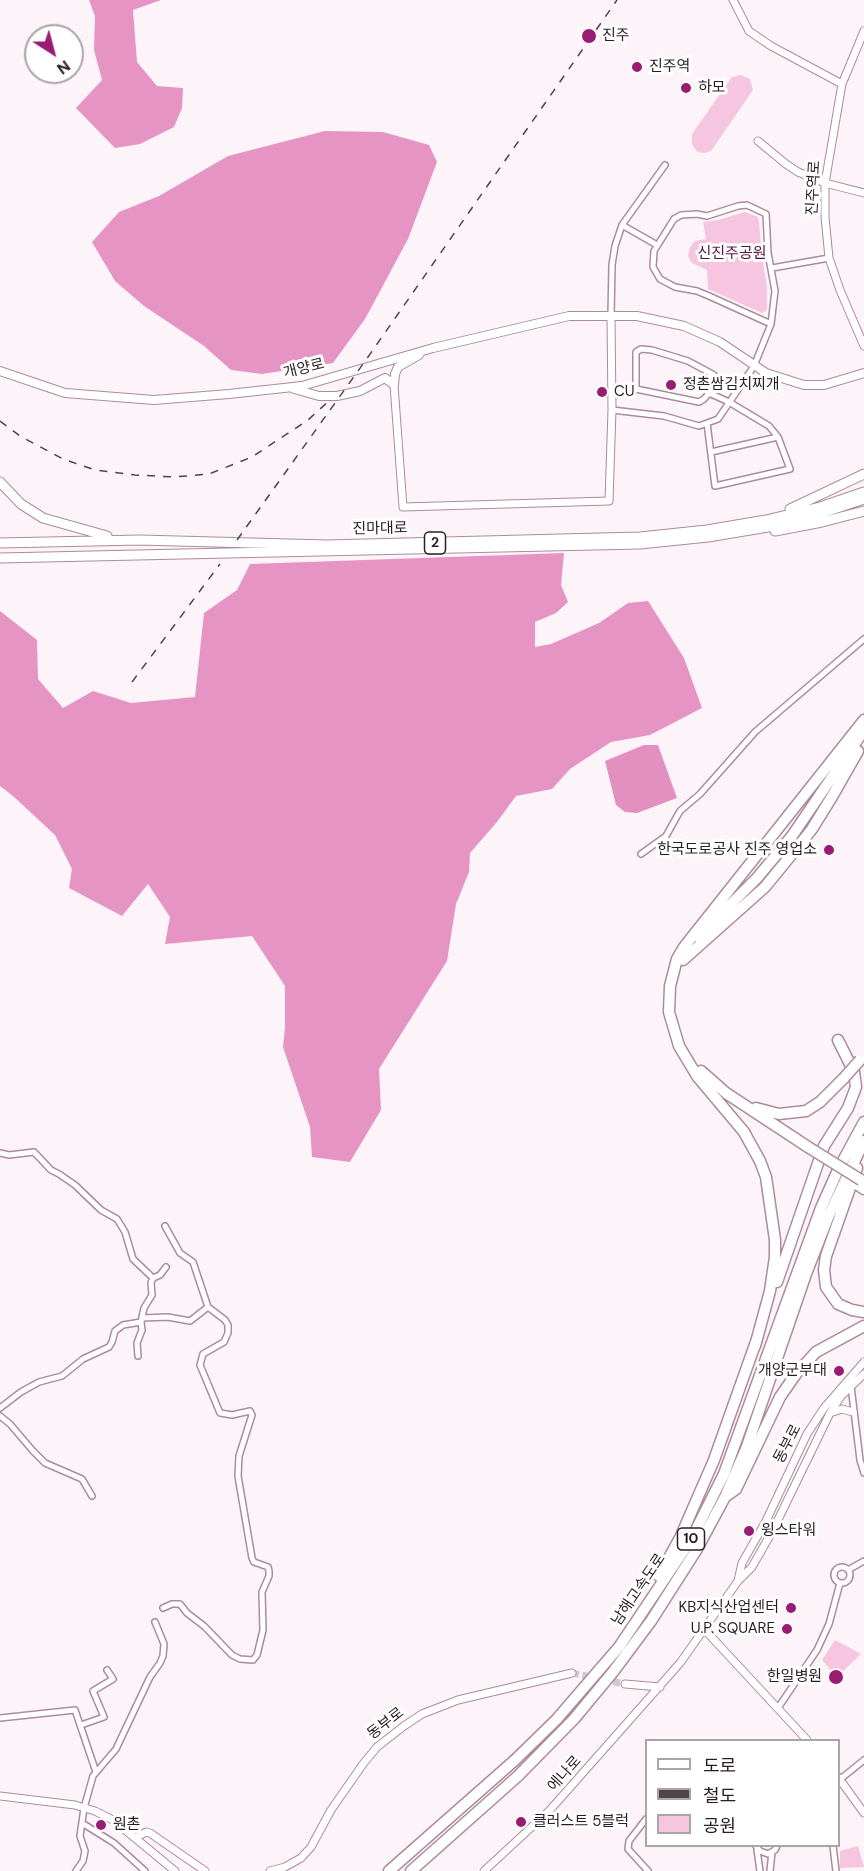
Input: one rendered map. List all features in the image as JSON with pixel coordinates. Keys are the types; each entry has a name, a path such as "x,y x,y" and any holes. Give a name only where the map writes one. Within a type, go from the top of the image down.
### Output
{"highway":[{"path":"707,530 717,524 794,508 864,474"},
{"path":"1,483 21,504 43,518 103,536 140,540"},
{"name":"진마대로","path":"0,543 140,540 338,545 651,536 766,520 820,507 864,492"},
{"name":"진마대로","path":"0,558 568,547 674,542 737,532 822,513 864,500"},
{"path":"737,532 753,535 822,522 864,511"},
{"path":"755,1346 770,1291 776,1257 766,1177 744,1132 697,1076 679,1046 669,1012 670,986 677,959 699,926 864,720"},
{"path":"807,1149 714,1084 698,1068 685,1049 675,1019 674,988 683,960 698,938 757,878 792,836 864,730"},
{"path":"683,960 765,887 812,830 864,740"},
{"path":"619,1647 626,1626 662,1571 680,1538 714,1460 824,1146 848,1108 856,1087 854,1072 838,1040"},
{"path":"714,1084 760,1110 788,1114 806,1111 820,1102 862,1057"},
{"path":"690,1064 713,1089 862,1184"},
{"name":"남해고속도로","path":"389,1871 548,1728 619,1647 692,1538 724,1474 821,1208 864,1122"},
{"path":"864,1142 854,1183 826,1256 824,1270 826,1287 838,1304 864,1312"},
{"name":"남해고속도로","path":"411,1871 518,1776 581,1711 651,1621 697,1549 725,1497 759,1413 806,1274 833,1205 864,1142"},
{"path":"725,1497 736,1489 780,1397 806,1362 830,1343 864,1326"}],"main road":[{"name":"개양로","path":"0,371 65,393 154,400 302,386 336,374 434,348 569,316 637,316 684,326 720,342 754,366 775,377 804,385 825,385 864,373"},
{"path":"290,387 319,396 337,396 360,391 434,348"},
{"path":"394,385 398,367"},
{"path":"378,380 385,378 394,385"}],"street":[{"path":"733,0 738,14 749,31 771,46 843,84"},
{"name":"진주역로","path":"864,31 843,84 825,183 825,217 830,258 840,290 864,346"},
{"path":"758,141 786,164 825,183 864,193"},
{"path":"394,385 403,507 609,501 612,410 612,265 615,246 622,225 665,165"},
{"path":"612,410 664,416 699,426 718,419 754,366 771,324 775,291 768,253 766,214 747,205 707,216 681,215 674,219 657,245 652,259 653,267 664,282 675,287 697,291 771,324"},
{"path":"622,225 657,245"},
{"path":"772,268 830,258"},
{"path":"641,349 652,350 688,361 714,375 716,379 709,393 699,402 636,389 636,352 641,349"},
{"path":"707,423 715,486 790,469 778,437 769,426 709,393"},
{"path":"711,452 778,437"},
{"path":"641,854 666,836 680,811 700,794 755,732 864,639"},
{"path":"0,1153 9,1155 34,1152 51,1170 59,1173 101,1210 117,1219 125,1232 134,1259 153,1278 152,1295 147,1303 136,1348 138,1356"},
{"path":"163,1608 172,1604 180,1604 187,1614 204,1626 235,1657 251,1660 255,1658 263,1630 262,1592 269,1576 268,1567 254,1562 252,1558 238,1476 239,1456 252,1415 250,1411 232,1415 220,1413 201,1373 201,1357 206,1351 224,1342 229,1329 225,1320 208,1307 193,1262 180,1252 165,1226"},
{"path":"153,1278 160,1275 166,1267"},
{"path":"0,1408 21,1392 39,1382 62,1376 83,1359 109,1347 115,1331 123,1325 168,1317 190,1321 208,1307"},
{"name":"동부로","path":"738,1581 742,1563 766,1521 807,1434 824,1408 864,1362"},
{"name":"동부로","path":"660,1688 738,1581 752,1567 773,1530 830,1413 864,1374"},
{"path":"850,1378 853,1412 864,1473"},
{"path":"830,1413 842,1409 853,1412"},
{"path":"0,1416 45,1463 82,1479 92,1497"},
{"path":"840,1583 834,1577 836,1570 843,1568 848,1570 864,1561"},
{"path":"840,1583 849,1580 848,1570"},
{"path":"778,1708 817,1650 829,1624 840,1583"},
{"path":"76,1871 83,1861 85,1851 80,1836 89,1786 96,1772 116,1749 150,1677 160,1663 164,1644 155,1622"},
{"path":"704,1629 806,1739"},
{"path":"81,1725 104,1717 93,1691 113,1679 107,1670"},
{"name":"동부로","path":"270,1871 285,1867 301,1858 311,1847 331,1810 377,1747 422,1714 458,1700 572,1673"},
{"path":"625,1684 660,1688"},
{"name":"에나로","path":"486,1870 550,1810 660,1688"},
{"path":"0,1718 72,1710 76,1712 96,1772"},
{"path":"840,1778 864,1760"},
{"path":"840,1780 864,1813"},
{"path":"0,1796 75,1805 113,1820 175,1871"},
{"path":"645,1821 629,1841 628,1849 648,1871"},
{"path":"82,1823 114,1843 145,1871"},
{"path":"135,1838 146,1832 150,1833 205,1871"},
{"path":"756,1847 764,1853 772,1852"},
{"path":"756,1847 760,1871"},
{"path":"770,1871 772,1852 776,1847"},
{"path":"833,1847 836,1871"}],"green space":[{"path":"741,75 750,79 753,90 711,151 697,152 692,144 692,134 732,77"},
{"name":"신진주공원","path":"745,212 758,217 767,286 767,310 762,313 708,289 707,270 692,263 688,256 690,247 695,241 706,239 703,222"},
{"path":"835,1640 861,1654 837,1677 822,1660"},
{"path":"858,1846 864,1867 840,1868 840,1851"}],"shaded area":[{"path":"89,0 161,0 133,10 137,62 157,86 183,88 182,108 174,127 140,144 115,148 76,108 102,80 94,50 95,16"},
{"path":"325,131 383,132 429,145 437,162 408,239 365,319 333,363 262,374 231,370 204,346 144,306 115,281 92,242 119,212 159,196 228,156"},
{"path":"564,553 561,585 568,602 556,613 535,622 535,647 551,644 599,623 628,603 648,601 684,658 702,708 650,735 611,742 570,769 552,789 516,796 470,853 469,872 456,904 447,961 379,1069 381,1110 350,1162 312,1157 310,1127 283,1047 285,986 252,936 165,944 170,917 148,884 122,916 69,888 72,869 55,835 0,786 0,611 37,640 38,679 63,708 93,691 131,703 195,697 204,613 237,590 250,564"},
{"path":"644,745 658,745 677,798 637,813 625,812 616,805 605,761"}],"tunnel":[{"path":"572,1673 625,1684"}],"railway":[{"path":"237,540 368,357 617,0"},
{"path":"0,421 20,436 63,459 95,470 174,477 209,474 252,457 308,420 331,399"},
{"path":"132,682 220,564"}],"place":[{"name":"진주","path":"589,36"},
{"name":"진주역","path":"637,67"},
{"name":"하모","path":"686,88"},
{"name":"정촌쌈김치찌개","path":"671,385"},
{"name":"CU","path":"602,392"},
{"name":"한국도로공사 진주 영업소","path":"829,850"},
{"name":"개양군부대","path":"839,1371"},
{"name":"윙스타워","path":"749,1531"},
{"name":"KB지식산업센터","path":"791,1608"},
{"name":"U.P. SQUARE","path":"787,1629"},
{"name":"한일병원","path":"836,1677"},
{"name":"클러스트 5블럭","path":"521,1822"},
{"name":"원촌","path":"101,1825"}]}
